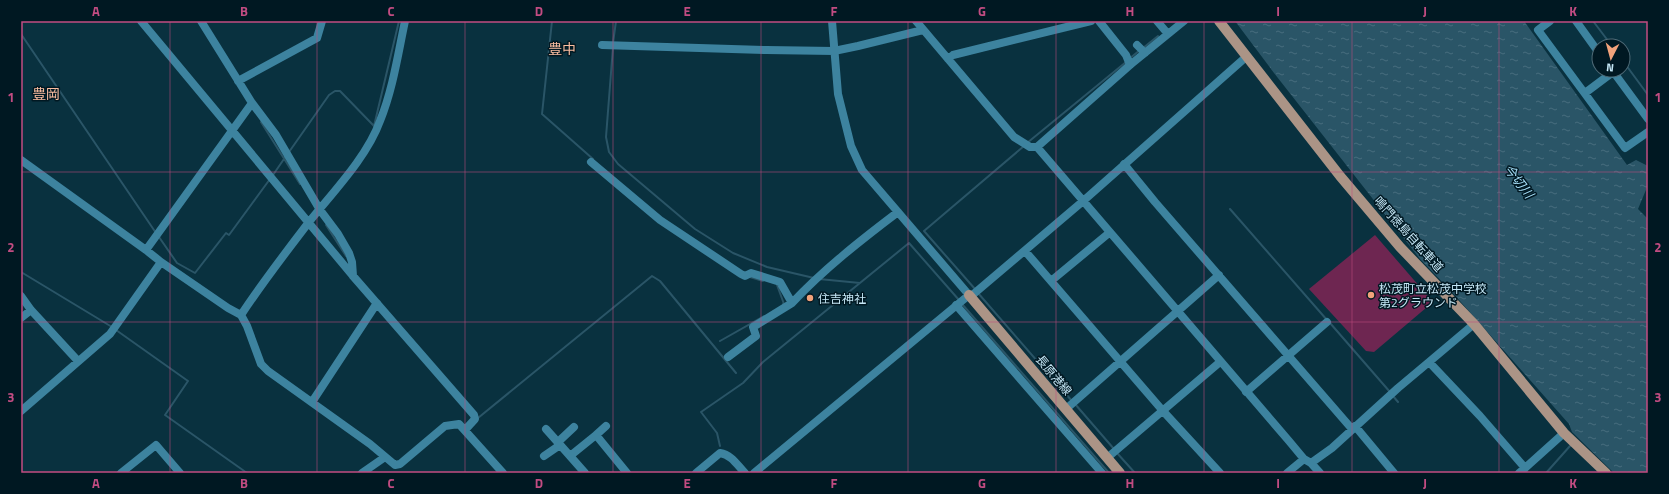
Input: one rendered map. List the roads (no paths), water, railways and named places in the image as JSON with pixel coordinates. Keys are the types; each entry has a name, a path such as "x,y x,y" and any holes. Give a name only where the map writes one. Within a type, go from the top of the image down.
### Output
{"main road":[{"name":"鳴門徳島自転車道","path":"1219,21 1340,176 1400,247 1474,324 1564,433 1606,473"},
{"name":"長原港線","path":"970,296 1119,473"}],"street":[{"path":"141,21 353,276 474,415 474,419 465,430"},
{"path":"201,21 252,103 276,135 320,210 338,234 349,253 352,262 353,276"},
{"path":"238,81 317,38 322,21"},
{"path":"241,314 309,222 342,183 370,142 380,122 387,100 405,21"},
{"path":"832,21 838,94 851,146 862,170 970,296"},
{"path":"916,21 1014,137 1030,147 1037,148 1246,392 1320,473"},
{"path":"948,59 953,55 1091,21"},
{"path":"1099,21 1126,55 1130,65"},
{"path":"1157,21 1168,34"},
{"path":"1037,148 1130,65 1184,21"},
{"path":"1550,21 1538,30 1625,148 1648,132"},
{"path":"1576,21 1591,41"},
{"path":"602,45 834,51 923,30"},
{"path":"1137,45 1145,53"},
{"path":"754,473 956,305 970,296 1025,251 1246,57"},
{"path":"1584,93 1603,78"},
{"path":"1617,78 1648,119"},
{"path":"146,250 252,103"},
{"path":"21,160 161,262 228,308 241,314 261,364 268,371 370,444 395,465 400,464 445,426 459,424 502,473"},
{"path":"591,162 660,220 741,274 745,276 750,273 780,282 792,303"},
{"path":"1124,164 1288,356 1394,473"},
{"path":"728,358 756,336 753,327 792,303 810,284 862,239 898,212"},
{"path":"1051,281 1109,233"},
{"path":"1025,251 1162,411 1220,473"},
{"path":"21,410 110,334 161,262"},
{"path":"1066,409 1219,275"},
{"path":"21,296 31,310 78,361"},
{"path":"312,402 377,303"},
{"path":"956,305 1102,473"},
{"path":"21,318 31,310"},
{"path":"1246,392 1327,322"},
{"path":"1287,473 1332,448 1474,324"},
{"path":"1107,458 1220,362"},
{"path":"1429,362 1480,416 1522,471 1564,433"},
{"path":"570,456 606,426"},
{"path":"544,456 574,427"},
{"path":"546,429 585,473"},
{"path":"596,435 627,473"},
{"path":"121,473 156,445 180,473"},
{"path":"696,473 720,453 727,454 745,473"},
{"path":"362,473 385,457"}],"water":[{"name":"今切川","path":"1235,21 1524,21 1627,165 1636,160 1648,166 1648,185 1638,209 1648,219 1648,473 1614,473 1572,432 1569,424 1452,292 1420,259"}],"waterway":[{"path":"289,152 329,95 335,91 340,91 374,126 399,21"},
{"path":"552,21 542,114 593,159"},
{"path":"613,43 616,21"},
{"path":"1593,21 1606,38"},
{"path":"21,34 156,233"},
{"path":"1143,48 1158,36"},
{"path":"613,47 606,137 609,152 618,164 695,229 733,253 767,267 814,278"},
{"path":"1129,59 1140,50"},
{"path":"1027,143 1126,62"},
{"path":"1631,72 1648,95"},
{"path":"261,122 300,184"},
{"path":"975,289 924,231 1024,146"},
{"path":"273,175 286,156"},
{"path":"159,237 177,263 195,273 226,233 229,235 270,179"},
{"path":"1230,209 1327,320"},
{"path":"326,225 346,256"},
{"path":"720,446 717,433 701,412 743,383 763,362 909,243 959,300"},
{"path":"21,272 112,327"},
{"path":"478,418 652,276 660,281 736,373"},
{"path":"750,277 763,281"},
{"path":"819,279 860,283"},
{"path":"777,285 783,304"},
{"path":"978,293 1072,401"},
{"path":"962,304 1109,473"},
{"path":"720,341 764,316"},
{"path":"1330,323 1390,392"},
{"path":"116,330 188,381 165,415 247,473"},
{"path":"1393,396 1398,402"},
{"path":"1075,404 1114,449"},
{"path":"1546,473 1570,446"},
{"path":"1117,453 1135,473"}],"place":[{"name":"松茂町立松茂中学校 第2グラウンド","path":"1371,295"},
{"name":"住吉神社","path":"810,298"}],"district":[{"name":"豊中","path":"562,48"},
{"name":"豊岡","path":"46,93"}]}
